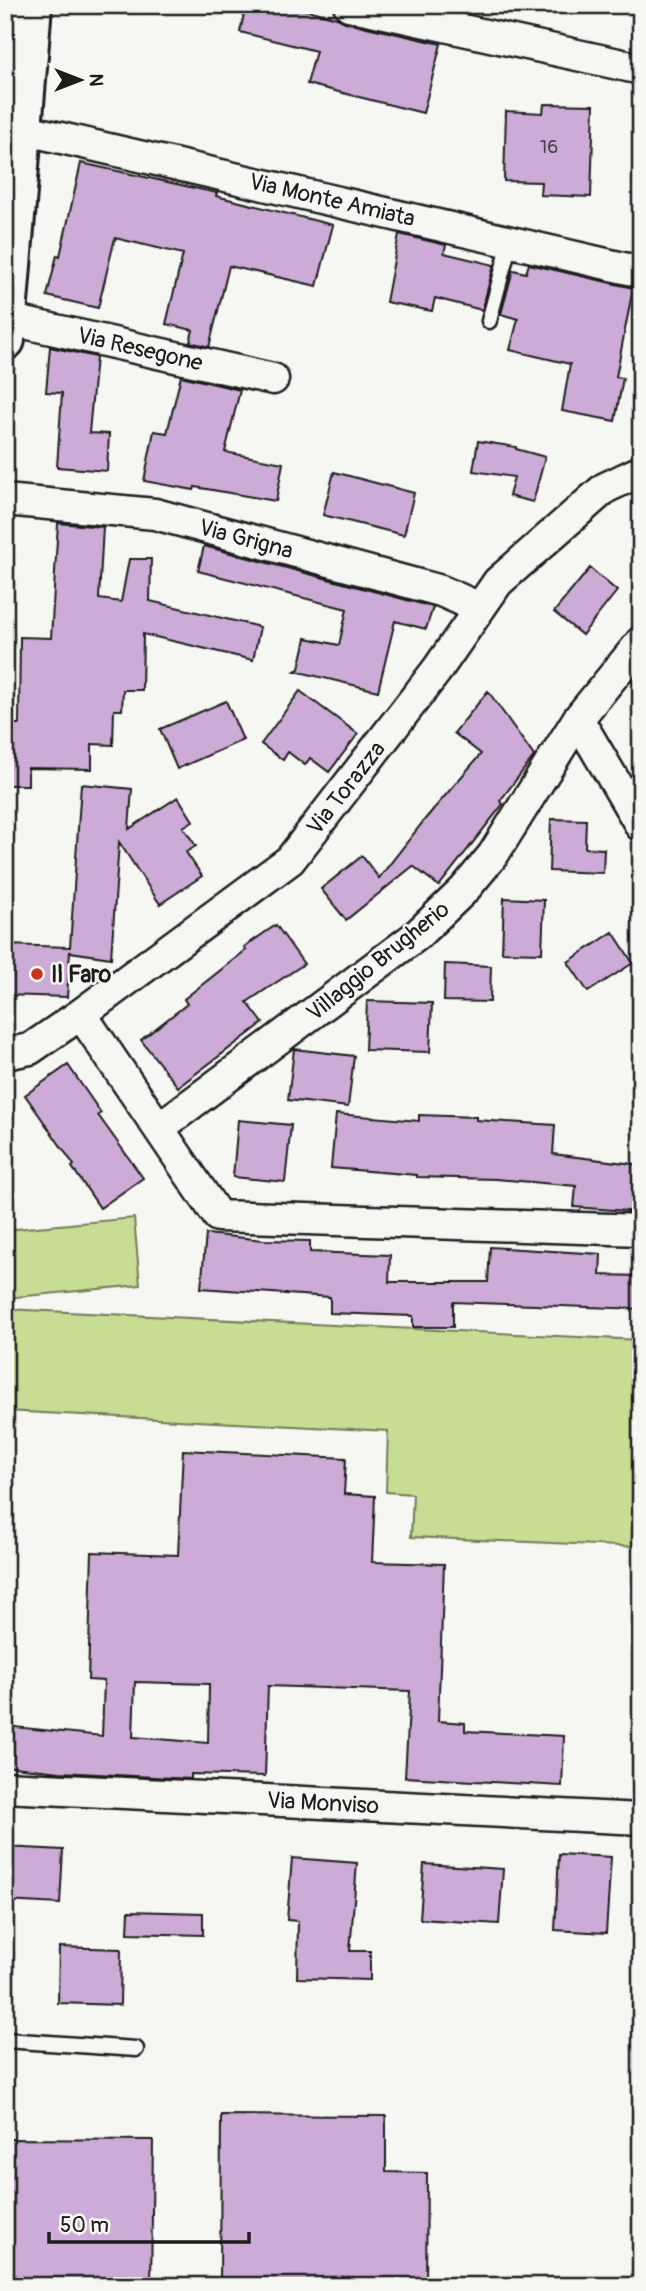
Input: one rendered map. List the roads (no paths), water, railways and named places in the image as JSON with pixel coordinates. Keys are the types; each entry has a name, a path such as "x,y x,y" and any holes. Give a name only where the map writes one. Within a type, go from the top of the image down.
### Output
{"main road":[{"path":"6,329 9,254 33,5"}],"street":[{"path":"348,5 641,69"},
{"name":"Via Monte Amiata","path":"22,129 641,272"},
{"name":"Via Resegone","path":"6,329 273,379"},
{"name":"Via Torazza","path":"5,1054 30,1049 290,860 437,670 498,582 605,488 641,471"},
{"name":"Via Grigna","path":"5,500 155,514 442,591 480,608"},
{"name":"Villaggio Brugherio","path":"159,1128 416,936 464,890 493,855 578,719 641,642"},
{"path":"578,719 641,826"},
{"path":"81,1014 218,1216 641,1230"},
{"name":"Via Monviso","path":"5,1787 641,1819"}],"lane":[{"path":"489,321 510,242"},
{"path":"5,2040 136,2049"}],"place":[{"name":"Il Faro","path":"37,974"}]}
